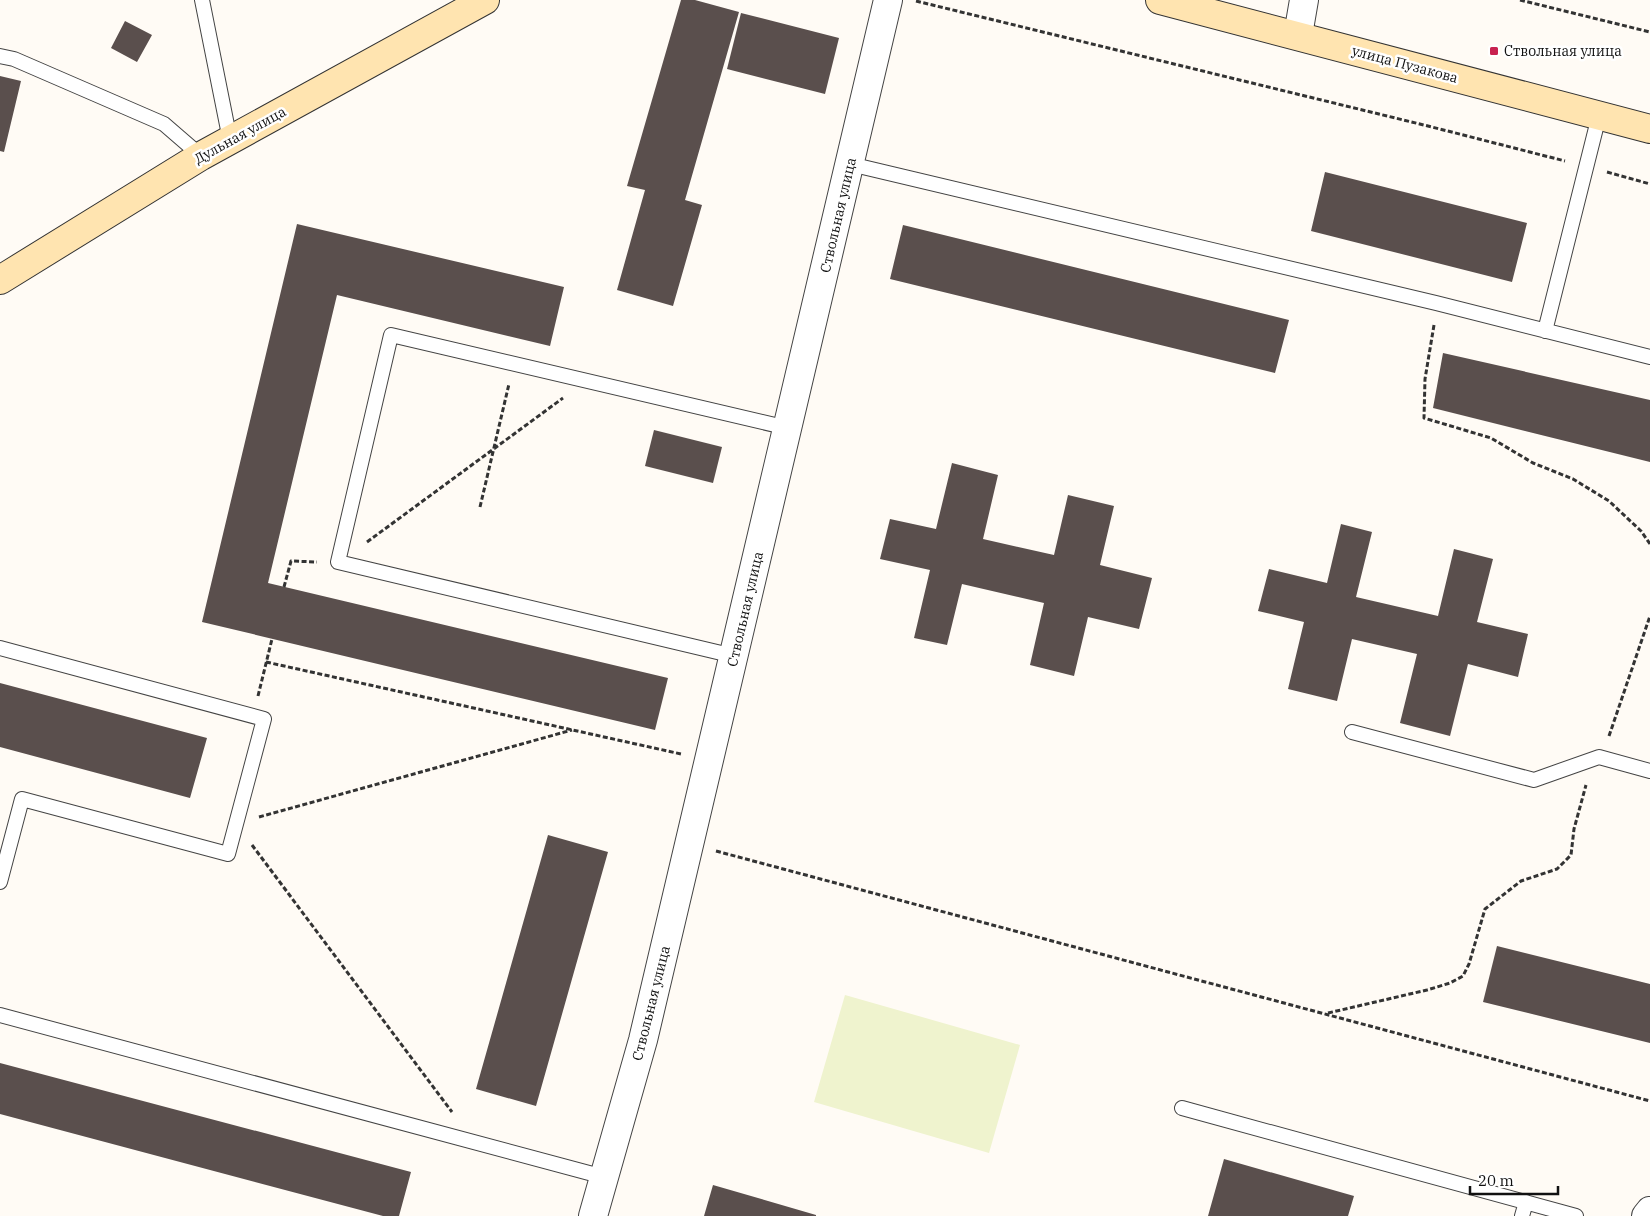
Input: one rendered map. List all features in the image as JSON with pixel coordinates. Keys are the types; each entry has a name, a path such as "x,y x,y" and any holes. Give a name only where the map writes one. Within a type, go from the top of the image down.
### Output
{"street":[{"name":"Дульная улица","path":"0,280 201,156 485,0"},
{"name":"Ствольная улица","path":"593,1216 643,1040 888,0"},
{"name":"улица Пузакова","path":"1160,0 1650,129"},
{"path":"1298,35 1304,0"},
{"path":"1646,1216 1650,1211"}],"lane":[{"path":"202,0 230,140"},
{"path":"0,56 14,59 164,124 201,156"},
{"path":"1546,331 1600,116"},
{"path":"850,164 1436,303 1650,357"},
{"path":"734,656 338,562 391,335 788,428"},
{"path":"0,648 264,719 228,854 22,799 0,882"},
{"path":"1352,732 1534,780 1599,757 1650,771"},
{"path":"0,1015 604,1178"},
{"path":"1182,1108 1524,1209 1576,1216"}],"path":[{"path":"910,0 1428,126 1650,184"},
{"path":"1520,0 1650,32"},
{"path":"1436,303 1425,379 1424,418 1491,438 1533,463 1573,479 1609,501 1641,531 1650,544"},
{"path":"480,507 514,364"},
{"path":"284,587 291,560 338,562 586,381"},
{"path":"1328,1013 1427,990 1450,983 1463,976 1469,964 1485,909 1522,882 1558,869 1572,855 1574,829 1587,780 1613,728 1650,616"},
{"path":"253,716 272,639"},
{"path":"266,662 709,760"},
{"path":"475,1143 236,823 572,730"},
{"path":"689,844 1328,1013 1650,1101"}],"green space":[{"path":"845,995 1020,1045 989,1153 814,1102"}],"building":[{"path":"681,0 695,0 739,12 685,200 702,205 673,306 617,290 645,190 627,186"},
{"path":"741,13 839,38 825,94 727,69"},
{"path":"125,21 152,35 137,62 111,48"},
{"path":"0,76 21,81 4,152 0,151"},
{"path":"1325,172 1527,223 1512,282 1311,231"},
{"path":"297,224 564,287 550,346 337,295 268,583 668,678 655,730 202,622"},
{"path":"903,225 1289,320 1275,373 890,279"},
{"path":"1443,353 1650,400 1650,462 1433,408"},
{"path":"654,430 722,447 713,483 645,466"},
{"path":"952,463 998,475 983,539 1054,555 1068,495 1114,506 1100,565 1152,578 1139,629 1088,617 1074,676 1030,665 1044,603 962,584 947,645 914,638 930,570 880,559 890,519 936,529"},
{"path":"1341,524 1372,532 1356,597 1438,616 1454,549 1493,559 1477,622 1528,634 1518,677 1468,664 1450,736 1400,723 1417,654 1352,639 1337,701 1288,689 1304,622 1258,611 1269,569 1327,583"},
{"path":"0,683 207,738 190,798 0,747"},
{"path":"548,835 608,852 536,1106 476,1089"},
{"path":"1497,946 1650,984 1650,1043 1483,1002"},
{"path":"0,1063 411,1172 399,1216 383,1216 0,1114"},
{"path":"1224,1159 1354,1196 1348,1216 1208,1216"},
{"path":"713,1185 816,1215 816,1216 704,1216"}],"place":[{"name":"Ствольная улица","path":"1494,51"}]}
